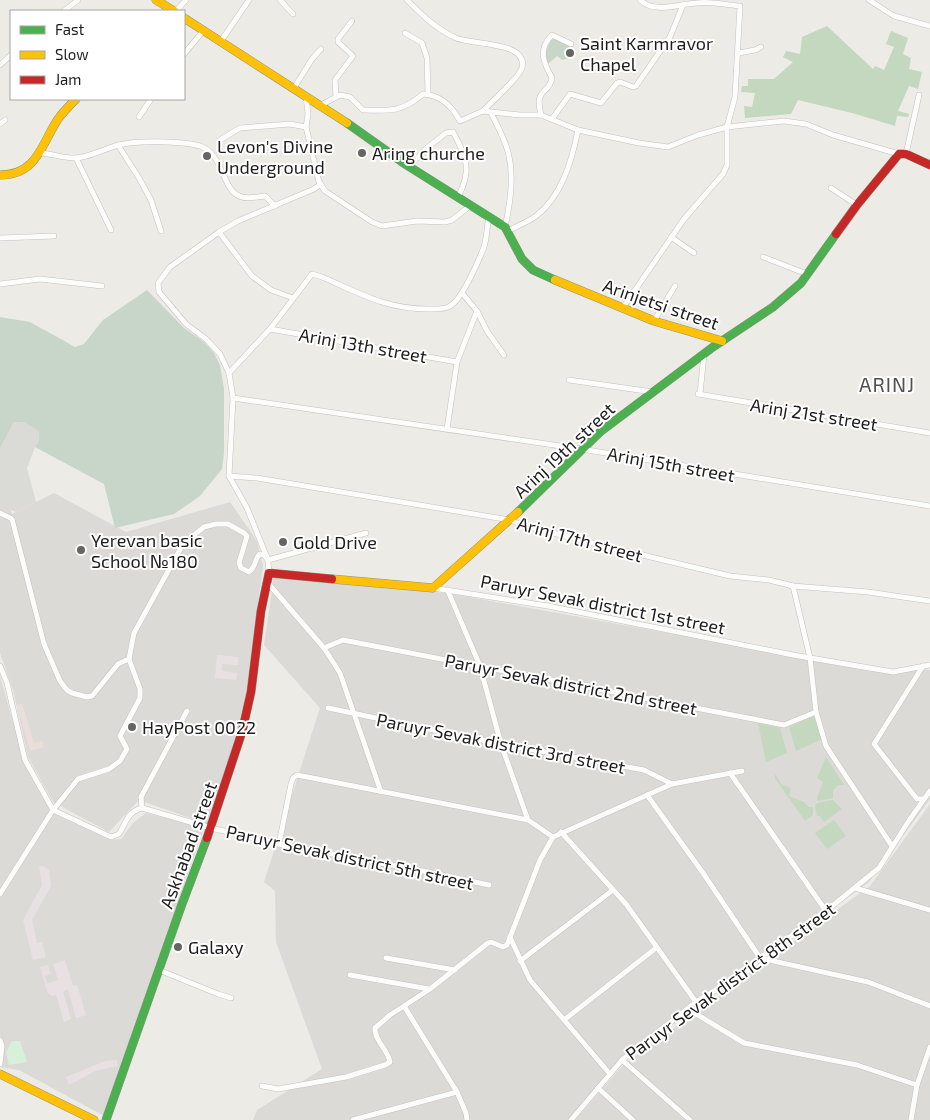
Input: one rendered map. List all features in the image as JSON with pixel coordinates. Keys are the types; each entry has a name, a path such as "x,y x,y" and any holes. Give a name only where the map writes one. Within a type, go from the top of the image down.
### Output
{"street":[{"path":"65,10 78,0"},
{"path":"156,0 170,10"},
{"path":"172,10 186,0"},
{"path":"221,41 249,0"},
{"path":"280,0 294,14"},
{"path":"321,105 340,95 350,97 363,110 398,110 411,104 423,94 434,94 454,110 460,121 483,111 518,76 522,68 522,60 519,55 507,48 458,39 436,27 408,0"},
{"path":"622,309 684,219 723,174 727,165 727,127 735,97 739,53 741,3 697,2 668,8 646,6 640,0"},
{"path":"869,0 894,16 930,26"},
{"path":"552,118 570,94 601,103 604,102 617,83 636,86 670,37 683,5"},
{"path":"185,19 321,105 405,164 507,229"},
{"path":"336,97 335,80 353,56 338,42 338,39 352,21"},
{"path":"185,53 204,30"},
{"path":"405,33 422,43 427,58 428,94"},
{"path":"541,115 539,97 550,84 552,78 543,61 544,49 549,36 552,35 571,44"},
{"path":"739,53 761,47"},
{"path":"294,88 312,59 321,49"},
{"path":"0,65 10,56"},
{"path":"902,154 919,95"},
{"path":"306,96 308,114 306,127 315,169 321,184 333,196 372,222 382,226 417,221 445,222 452,220 471,205"},
{"path":"0,175 18,173 28,167 41,153 44,142 59,117 75,100"},
{"path":"139,117 150,100"},
{"path":"483,111 541,115 578,130 668,147 698,135 727,127 784,121 806,124 833,135 902,154 930,165"},
{"path":"491,113 504,139 512,172 507,229"},
{"path":"220,140 240,128 290,124 306,127"},
{"path":"507,229 535,217 551,202 571,163 578,130"},
{"path":"405,164 413,162 446,133 453,132 466,160 465,185 458,197"},
{"path":"41,153 76,158 128,143 179,143 205,148 218,161 234,192 246,198 265,196 275,206"},
{"path":"118,145 151,200 160,231"},
{"name":"Arinjetsi street","path":"507,229 522,259 533,270 654,322 722,341 773,307 801,283 857,205 902,154"},
{"path":"76,158 111,230"},
{"path":"268,573 268,560 247,508 229,476 233,398 229,373 220,354 206,339 186,324 159,292 158,283 170,267 219,232 238,221 314,189 321,184"},
{"path":"831,188 857,205"},
{"path":"229,373 270,329 312,274 385,304 407,309 450,307 462,293 484,246 489,216"},
{"path":"219,232 252,276 271,290 293,298"},
{"path":"0,238 54,236"},
{"path":"671,237 694,253"},
{"path":"763,257 807,274"},
{"path":"0,284 40,279 102,286"},
{"path":"654,322 675,286"},
{"path":"462,293 477,311 487,331 504,355"},
{"path":"447,429 456,362 477,311"},
{"name":"Arinj 13th street","path":"270,329 456,362"},
{"name":"Arinj 19th street","path":"433,588 510,520 600,432 722,341"},
{"name":"Arinj 21st street","path":"704,353 699,394 930,433"},
{"path":"570,380 654,392"},
{"name":"Arinj 15th street","path":"233,398 581,449 930,506"},
{"name":"Arinj 17th street","path":"229,476 267,480 510,520 525,526 730,576 769,580 793,586 868,592 930,601"},
{"path":"0,513 12,519 44,644 62,685 72,693 87,697 92,696 118,664 128,659"},
{"path":"0,894 53,810 78,779 109,769 120,761 127,749 120,736 140,698 140,689 128,659 134,632 183,544 204,527 228,524 244,533 247,541 239,563 241,568 249,572 254,568 260,554 264,555 268,560"},
{"path":"268,560 366,533"},
{"name":"Paruyr Sevak district 1st street","path":"268,573 433,588 548,606 810,658 893,672 930,665"},
{"name":"Askhabad street","path":"106,1120 211,828 246,719 268,573"},
{"path":"266,582 324,648 340,673 381,792"},
{"path":"793,586 810,658 816,712 826,746 892,846"},
{"path":"448,591 480,666 501,744 528,820"},
{"name":"Paruyr Sevak district 2nd street","path":"324,648 343,640 784,725 816,712"},
{"path":"0,666 7,683 25,760 53,810 111,837 119,834 129,816 142,808 141,797 187,711"},
{"path":"923,666 874,744 917,799 923,800 930,791"},
{"name":"Paruyr Sevak district 3rd street","path":"328,708 501,744 644,770 672,784"},
{"path":"262,1086 278,1089 346,1077 390,1062 389,1056 375,1033 375,1028 390,1015 430,989 488,943 506,946 540,860 553,837 672,784 742,770"},
{"path":"730,773 826,911"},
{"path":"279,844 291,784 293,778 297,775 528,820 553,837"},
{"path":"647,795 703,873 760,958 868,982 930,1006"},
{"name":"Paruyr Sevak district 8th street","path":"571,1120 622,1060 696,1002 750,970 760,958 826,911 879,868 923,800"},
{"name":"Paruyr Sevak district 5th street","path":"142,808 211,828 279,844 418,870 489,886"},
{"path":"562,832 626,904 696,1002"},
{"path":"855,888 930,910"},
{"path":"520,961 613,890"},
{"path":"510,937 530,980 610,1074"},
{"path":"564,1020 656,948"},
{"path":"386,958 455,970"},
{"path":"159,970 231,998"},
{"path":"350,975 430,989"},
{"path":"404,1006 457,1092 466,1113 466,1120"},
{"path":"688,1009 744,1043 857,1065 917,1085"},
{"path":"0,1040 2,1046 0,1064"},
{"path":"911,1120 917,1085 930,1047"},
{"path":"622,1060 690,1120"},
{"path":"0,1074 94,1120"},
{"path":"598,1088 633,1120"},
{"path":"353,1120 457,1092"}],"shaded area":[{"path":"14,422 24,422 39,431 39,441 27,468 36,502 16,512 0,505 0,449"},
{"path":"0,480 12,514 54,493 126,532 230,502 257,541 263,566 243,718 207,824 139,800 109,832 53,802 28,757 13,690 0,653"},
{"path":"274,575 453,594 854,667 930,670 930,799 869,882 611,1070 569,1120 253,1120 257,1110 322,1069 276,942 275,891 264,882 320,708 264,645"},
{"path":"217,655 238,657 238,665 222,664 222,671 237,673 236,680 215,678"},
{"path":"0,676 25,765 54,814 111,840 121,839 133,823 146,813 204,828 104,1116 19,1070 0,1067"},
{"path":"22,703 34,743 42,741 44,747 30,751 17,705"},
{"path":"930,804 930,1120 575,1120 623,1065 870,886"},
{"path":"44,866 49,870 51,886 32,920 37,943 42,942 46,957 33,960 23,920 42,885 39,867"},
{"path":"65,960 73,986 77,985 86,1015 76,1018 68,990 63,991 71,1019 64,1022 56,995 51,996 48,994 40,967 48,965 51,974 45,976 47,983 58,980 53,964"},
{"path":"117,1060 117,1066 95,1071 69,1085 66,1077 105,1061"}],"green space":[{"path":"827,26 873,69 875,66 884,70 894,47 886,44 891,31 908,38 903,54 911,58 909,69 922,72 918,89 909,86 898,111 909,114 908,117 897,116 895,126 798,100 791,114 745,118 744,106 752,107 755,93 741,92 742,86 748,86 748,79 774,79 793,62 783,57 786,51 800,54 802,37"},
{"path":"552,36 567,43 575,53 569,58 562,60 557,56 548,64 544,56"},
{"path":"147,290 184,328 204,342 214,353 220,365 224,389 224,452 222,469 200,496 174,514 115,528 104,484 35,447 39,441 14,422 0,449 0,317 30,322 75,347 84,344 103,320"},
{"path":"814,716 822,739 796,751 789,727"},
{"path":"758,723 780,728 787,753 766,762"},
{"path":"826,757 844,785 838,785 833,790 833,798 818,801 817,798 823,782 817,778"},
{"path":"775,774 781,784 791,788 789,796 804,802 809,807 813,807 813,815 805,821 775,778"},
{"path":"833,800 842,809 824,822 820,816 817,816 815,806 817,803"},
{"path":"834,820 846,836 827,849 815,833"},
{"path":"12,1041 20,1041 27,1062 9,1065 6,1052"}],"traffic: fast":[{"path":"347,123 405,164 505,227 522,259 533,270 555,280"},
{"path":"518,512 600,432 713,347 773,307 801,283 836,234"},
{"path":"106,1120 207,838"}],"traffic: slow":[{"path":"156,0 172,10"},
{"path":"185,19 347,123"},
{"path":"0,175 12,174 30,164 42,148 58,119 75,100"},
{"path":"555,280 654,321 722,341"},
{"path":"332,579 433,588 518,512"},
{"path":"0,1074 94,1120"}],"traffic: jam":[{"path":"836,234 899,154 906,154 930,165"},
{"path":"207,838 242,732 251,692 261,611 269,573 332,579"}],"place":[{"name":"Saint Karmravor Chapel","path":"570,53"},
{"name":"Aring churche","path":"362,153"},
{"name":"Levon's Divine Underground","path":"207,156"},
{"name":"Gold Drive","path":"283,542"},
{"name":"Yerevan basic School №180","path":"81,550"},
{"name":"HayPost 0022","path":"132,727"},
{"name":"Galaxy","path":"178,947"}],"district":[{"name":"ARINJ","path":"887,384"}]}
